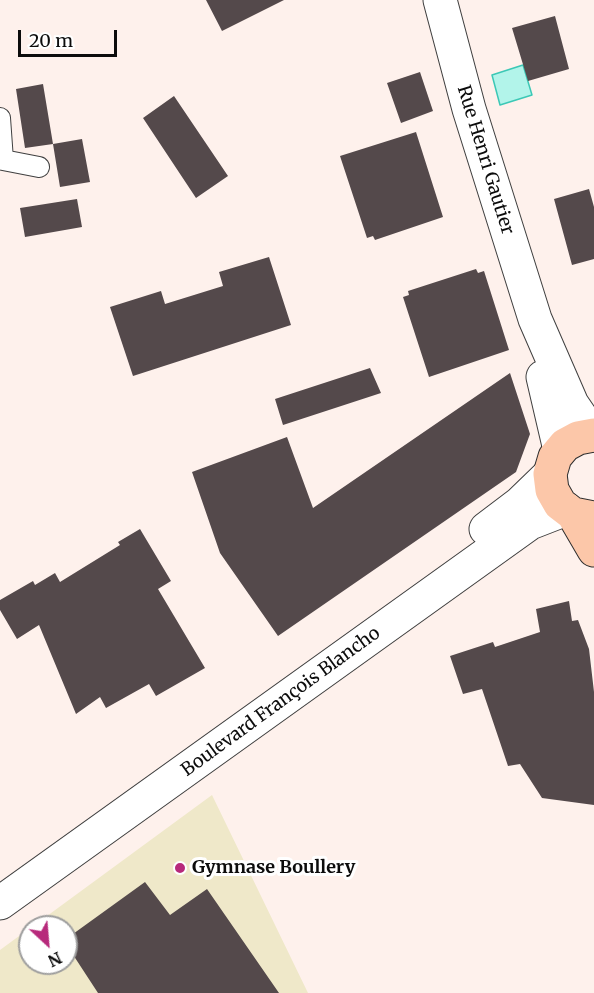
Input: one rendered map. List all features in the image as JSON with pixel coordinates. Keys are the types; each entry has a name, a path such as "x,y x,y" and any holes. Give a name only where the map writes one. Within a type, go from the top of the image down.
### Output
{"main road":[{"path":"593,435 572,440 555,462 555,497 578,514 594,550"}],"street":[{"name":"Rue Henri Gautier","path":"440,0 469,109 535,319 572,404 593,435"},
{"name":"Rue Henri Gautier","path":"535,319 555,462"},
{"name":"Boulevard François Blancho","path":"0,879 495,522 535,490 555,462"},
{"name":"Boulevard François Blancho","path":"0,903 530,523 578,514"}],"lane":[{"path":"0,118 3,160 39,167"}],"shaded area":[{"name":"Gymnase Boullery","path":"212,795 308,993 0,993 0,950 18,937 18,975 78,975 78,915 48,915"}],"water":[{"path":"523,65 532,95 500,105 492,75"}],"building":[{"path":"206,0 284,0 222,31"},
{"path":"555,16 569,69 528,81 512,28"},
{"path":"420,72 433,111 401,123 387,83"},
{"path":"43,84 53,144 25,148 16,89"},
{"path":"174,96 228,176 196,198 143,118"},
{"path":"416,132 443,217 375,240 373,236 367,238 340,156"},
{"path":"82,139 90,182 60,187 53,144"},
{"path":"589,189 594,207 594,259 572,265 554,199"},
{"path":"77,199 82,227 25,237 20,208"},
{"path":"269,257 291,325 133,376 110,307 161,291 165,304 223,286 219,272"},
{"path":"476,269 478,273 484,271 509,350 429,377 403,297 409,295 408,291"},
{"path":"370,368 381,393 283,425 275,399"},
{"path":"510,373 530,434 516,472 278,636 220,553 192,472 287,437 313,508"},
{"path":"140,529 171,581 158,589 205,668 156,696 149,684 106,708 100,697 76,714 39,625 17,639 0,610 0,600 33,581 35,585 55,573 60,582 120,545 118,542"},
{"path":"569,601 572,621 578,620 589,649 594,692 594,805 542,798 520,764 508,766 482,689 463,694 450,656 493,642 495,647 540,632 536,609"},
{"path":"145,882 170,915 207,889 279,993 98,993 78,962 78,930"}],"place":[{"name":"Gymnase Boullery","path":"180,868"}]}
